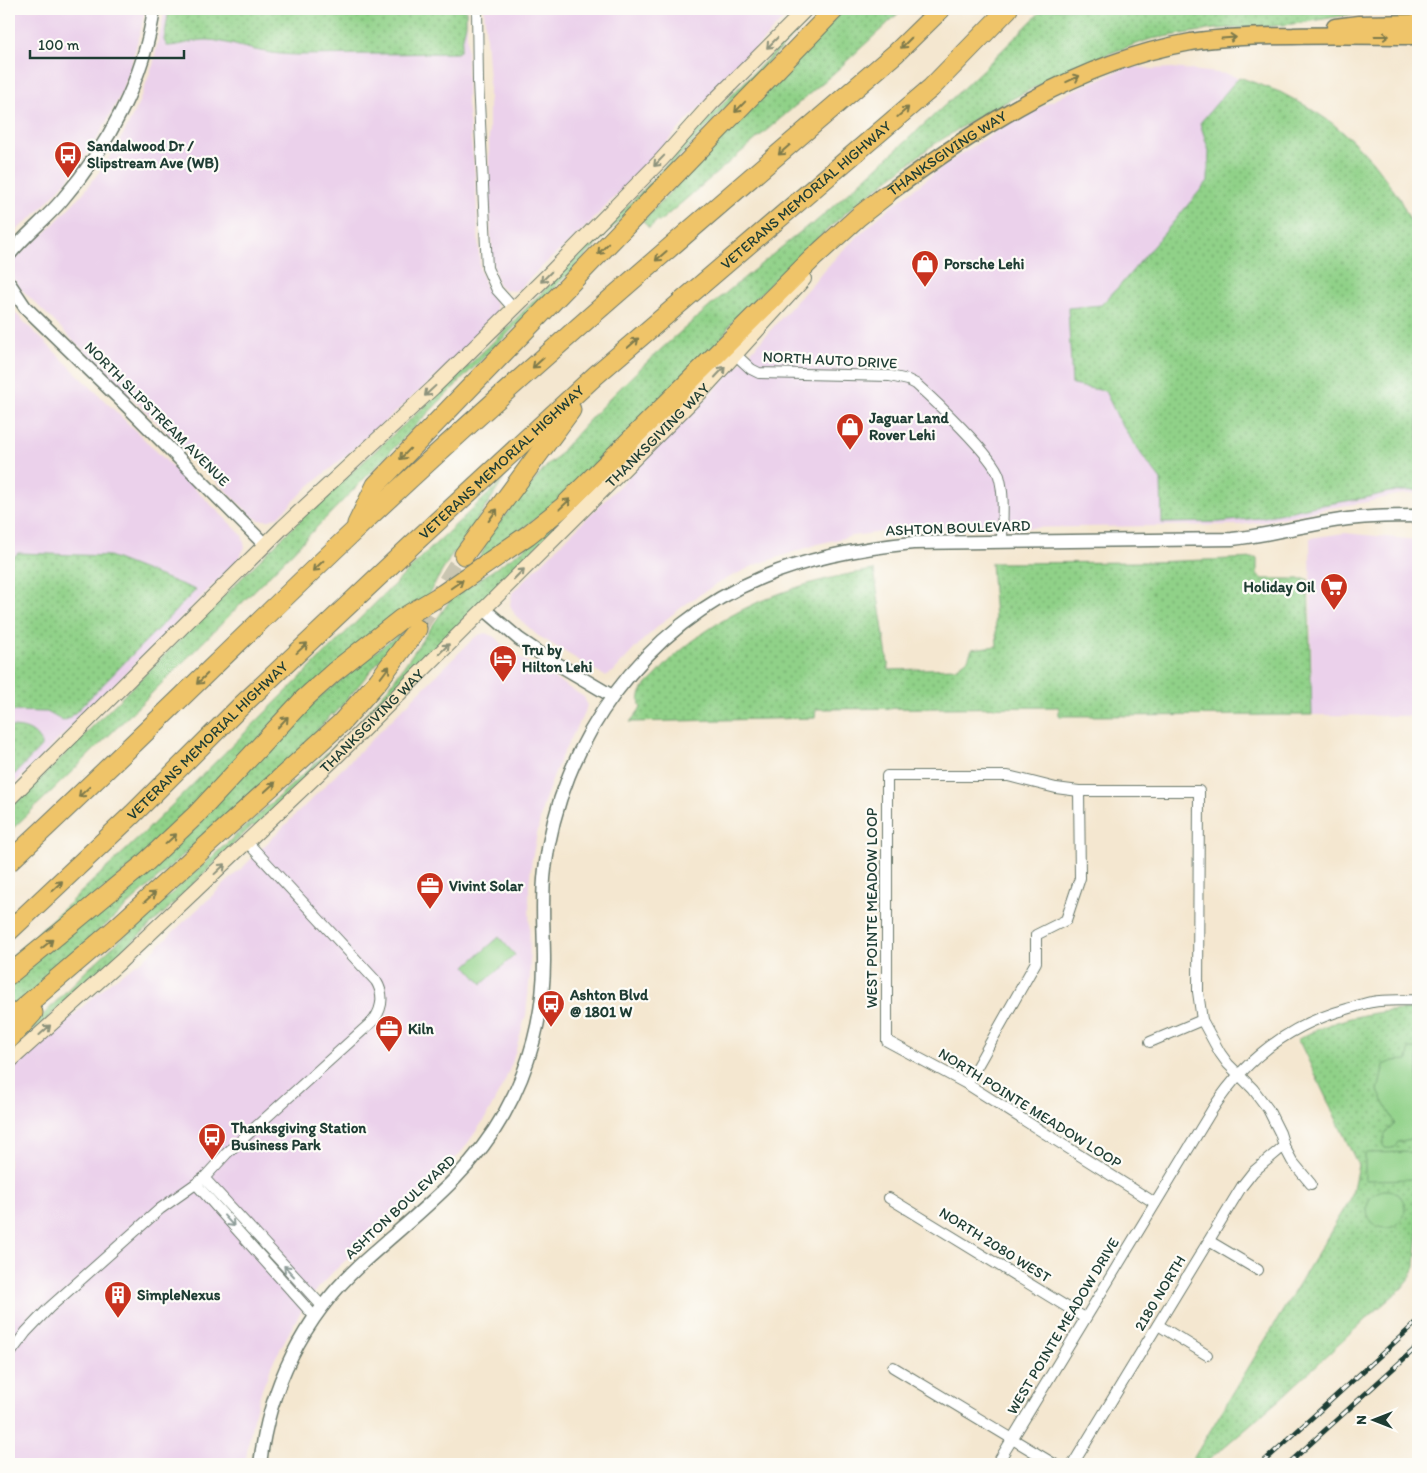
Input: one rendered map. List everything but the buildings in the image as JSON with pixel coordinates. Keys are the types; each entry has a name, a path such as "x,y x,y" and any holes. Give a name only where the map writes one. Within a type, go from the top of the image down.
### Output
{"highway":[{"path":"353,532 376,485 835,9"},
{"path":"9,862 123,755 353,532 566,337 896,53 941,9"},
{"name":"VETERANS MEMORIAL HIGHWAY","path":"9,931 133,814 241,706 596,375 931,88 1008,9"},
{"path":"1299,36 1328,28 1351,25 1418,23"},
{"name":"THANKSGIVING WAY","path":"886,195 949,150 1047,92 1111,64 1147,52 1193,42 1243,37 1418,36"},
{"path":"9,975 145,863 196,815 305,698 334,672 401,619 443,594 528,535 563,507 812,258 886,195"},
{"path":"464,555 596,375"},
{"path":"9,1020 114,930 341,723 378,681 417,629"},
{"path":"9,1039 114,930"}],"main road":[{"path":"9,800 265,545 440,382 514,309 662,159 711,104 806,9"},
{"name":"THANKSGIVING WAY","path":"9,1062 248,843 331,762 700,393 816,266 886,195"}],"street":[{"path":"9,256 62,200 102,145 118,117 137,76 154,9"},
{"path":"477,9 478,90 487,268 492,283 514,309"},
{"path":"9,240 18,238 34,228"},
{"name":"NORTH SLIPSTREAM AVENUE","path":"9,283 24,307"},
{"name":"NORTH SLIPSTREAM AVENUE","path":"9,296 24,307 128,407 265,545"},
{"name":"NORTH AUTO DRIVE","path":"736,355 751,369 759,373 890,376 916,384 984,452 997,469 1001,492 1002,542"},
{"name":"ASHTON BOULEVARD","path":"260,1464 264,1436 280,1381 294,1350 318,1311 358,1267 447,1187 471,1162 504,1115 517,1088 535,1035 542,997 544,873 559,800 579,750 596,720 612,696 642,661 667,636 727,594 762,577 811,560 874,547 913,543 1232,539 1270,535 1363,517 1418,516"},
{"path":"484,609 527,644 612,696"},
{"name":"WEST POINTE MEADOW LOOP","path":"887,1041 887,776 1008,776 1056,788 1078,791"},
{"path":"967,1084 1036,962 1036,934 1066,920 1080,878 1078,791 1199,791 1198,992 1202,1020 1220,1053 1238,1075 1253,1089 1268,1109 1284,1146 1299,1172 1311,1184"},
{"path":"9,1354 26,1332 49,1308 160,1209 200,1181 226,1154 374,1020 381,1008 381,991 376,981 248,843"},
{"name":"WEST POINTE MEADOW DRIVE","path":"996,1464 1222,1094 1238,1075 1262,1051 1289,1033 1332,1013 1372,1002 1418,1000"},
{"path":"1150,1042 1202,1020"},
{"name":"NORTH POINTE MEADOW LOOP","path":"887,1041 967,1084 1155,1203"},
{"name":"2180 NORTH","path":"1074,1464 1253,1172 1284,1146"},
{"path":"200,1181 318,1311"},
{"name":"NORTH 2080 WEST","path":"889,1198 1085,1318"},
{"path":"1209,1241 1258,1270"},
{"path":"1158,1325 1207,1355"},
{"path":"894,1367 1054,1464"}],"shaded area":[{"path":"9,9 145,9 128,76 120,96 98,138 70,177 34,216 9,236"},
{"path":"165,9 467,9 467,104 475,175 480,270 485,285 496,304 496,317 452,362 308,487 279,516 270,520 259,520 252,516 20,288 12,277 11,271 14,259 45,233 83,193 103,167 124,133 137,107 153,65"},
{"path":"484,9 793,9 588,225 520,288 514,291 505,290 498,284 492,260 489,192 489,79"},
{"path":"1130,66 1227,74 1280,92 1332,123 1353,141 1372,161 1399,198 1418,236 1418,493 1396,495 1239,525 920,529 852,536 818,544 755,565 718,583 665,620 613,672 605,676 537,635 515,615 510,605 512,593 738,366 840,253 882,214 945,165 1007,124 1078,88"},
{"path":"9,307 242,535 245,547 239,559 9,789"},
{"path":"1344,533 1418,540 1418,716 1312,715 1310,538"},
{"path":"485,633 495,637 507,650 584,697 587,704 585,712 560,759 543,805 532,859 529,885 530,975 526,1015 512,1063 486,1117 463,1150 449,1166 333,1272 316,1290 298,1316 272,1364 253,1418 245,1464 9,1464 9,1073 109,983 145,958 243,867 474,638"}],"green space":[{"path":"169,9 466,9 466,24 460,51 457,53 288,55 264,52 209,40 167,46 164,40"},
{"path":"819,9 576,266 202,643 9,832 9,810 310,510 497,338 646,187 709,118"},
{"path":"844,9 903,9 835,72 659,222 658,220 649,228 643,221"},
{"path":"1043,9 1418,9 1376,10 1301,23 1265,27 1214,29 1151,39 1108,54 1039,85 979,116 930,147 849,210 793,261 731,323 716,347 559,501 475,564 485,548 483,546 498,524 551,461 553,462 611,397 708,308 810,224 812,225 959,92"},
{"path":"1239,77 1280,92 1308,107 1332,123 1353,141 1372,161 1399,198 1418,236 1418,490 1389,492 1259,518 1219,522 1162,523 1161,480 1120,422 1105,391 1072,385 1068,308 1101,305 1123,282 1208,181 1209,151 1200,123"},
{"path":"504,479 455,553 453,553 426,598 160,843 9,966 9,959 141,836 426,553"},
{"path":"564,519 255,827 253,825 164,913 9,1053 9,1050 86,971 354,728 390,686 451,599 518,553"},
{"path":"18,553 109,556 196,590 70,718 63,721 47,712 9,711 9,561"},
{"path":"1257,558 1257,574 1263,579 1308,579 1312,715 1059,716 1059,707 816,709 815,718 630,722 641,708 640,697 646,685 680,652 704,633 757,603 785,591 815,582 874,570 889,670 956,668 968,659 972,649 997,646 991,563 1153,562"},
{"path":"403,632 334,715 332,714 298,752 9,1012 9,980 324,694 384,645"},
{"path":"9,727 23,728 35,734 41,742 41,747 9,780"},
{"path":"499,937 515,955 482,984 466,966"},
{"path":"1401,1010 1418,1010 1418,1232 1415,1267 1410,1278 1402,1288 1280,1399 1204,1464 1190,1464 1351,1198 1358,1165 1297,1040 1309,1033 1347,1019"},
{"path":"1409,1049 1418,1049 1418,1137 1398,1142 1393,1148 1385,1148 1383,1141 1385,1135 1395,1123 1378,1091 1384,1065 1393,1061 1408,1060"},
{"path":"1418,1152 1418,1179 1365,1180 1365,1153"},
{"path":"1386,1190 1400,1195 1405,1209 1400,1223 1386,1228 1372,1223 1367,1209 1372,1195"}],"tunnel":[{"path":"417,629 464,555"}],"railway":[{"path":"1261,1464 1418,1321"},
{"path":"1288,1464 1418,1346"}],"place":[{"name":"Sandalwood Dr / Slipstream Ave (WB)","path":"68,179"},
{"name":"Porsche Lehi","path":"925,288"},
{"name":"Jaguar Land Rover Lehi","path":"850,451"},
{"name":"Holiday Oil","path":"1334,611"},
{"name":"Tru by Hilton Lehi","path":"503,683"},
{"name":"Vivint Solar","path":"430,910"},
{"name":"Ashton Blvd @ 1801 W","path":"551,1028"},
{"name":"Kiln","path":"389,1053"},
{"name":"Thanksgiving Station Business Park","path":"212,1161"},
{"name":"SimpleNexus","path":"118,1319"}]}
